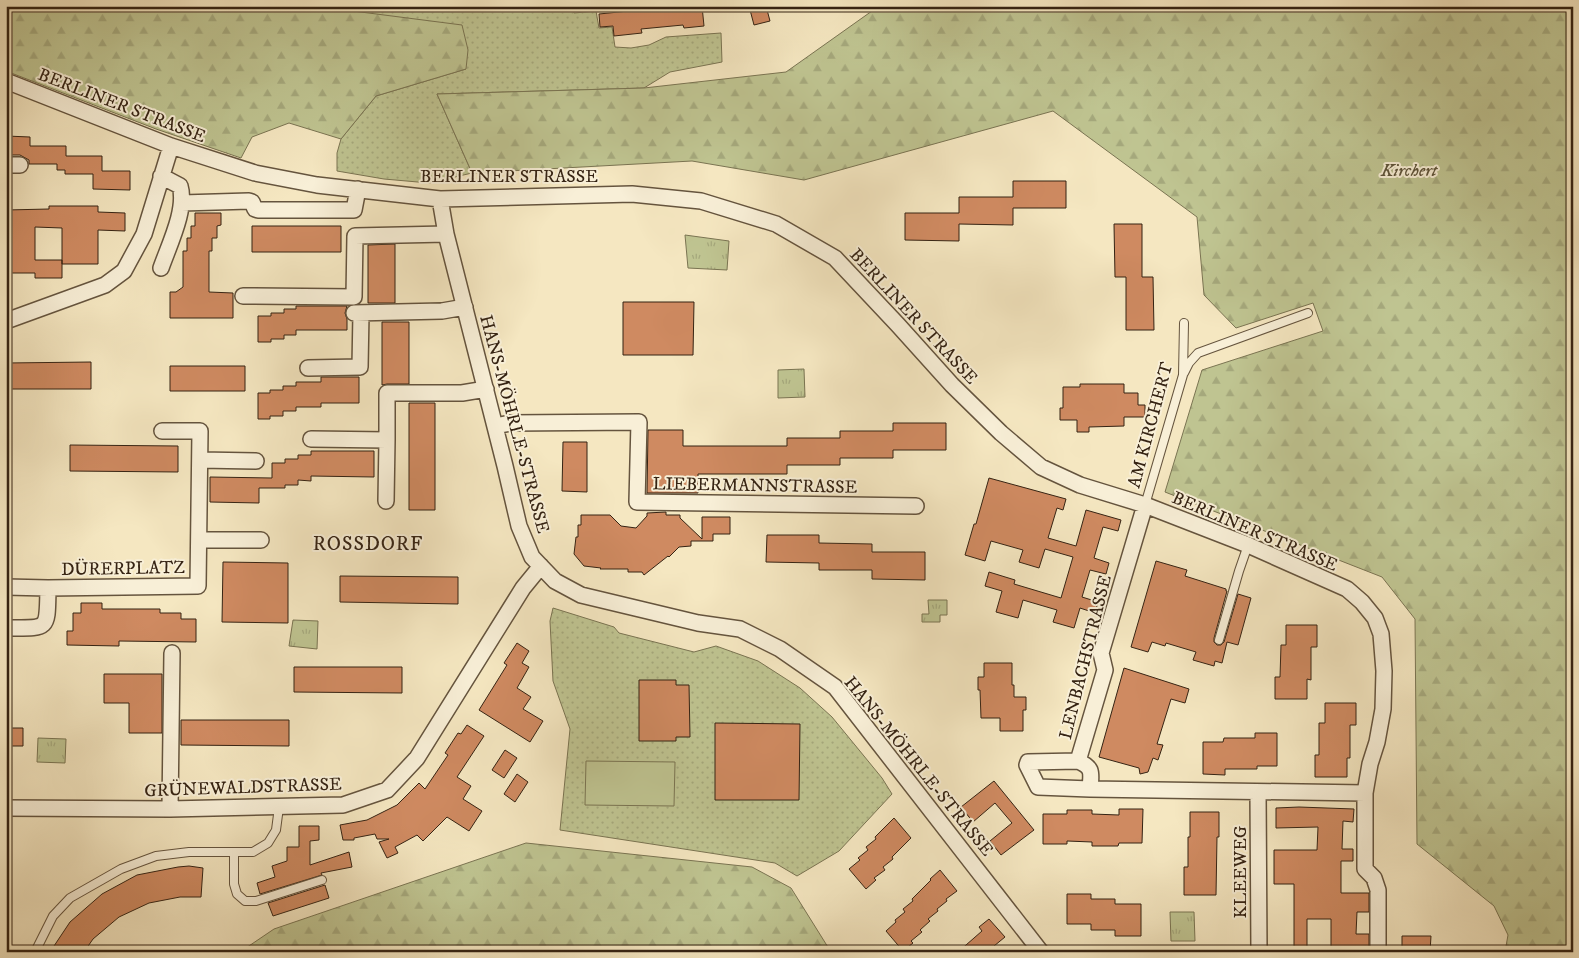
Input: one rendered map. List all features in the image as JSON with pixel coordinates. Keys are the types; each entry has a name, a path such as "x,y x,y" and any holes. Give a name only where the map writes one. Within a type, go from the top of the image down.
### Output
{"street":[{"name":"BERLINER STRASSE","path":"6,81 170,146 255,173 317,185 440,199 632,194 702,202 776,224 834,258 952,385 1001,433 1041,467 1080,484 1145,506 1248,545 1347,589 1362,602 1375,618 1382,634 1384,671 1383,709 1365,793"},
{"path":"6,321 105,285 124,271 144,234 170,146"},
{"path":"161,176 180,186 182,194 182,203 161,268"},
{"path":"182,203 249,201 258,210 354,210 358,189"},
{"name":"HANS-MÖHRLE-STRASSE","path":"440,199 446,234 519,526 532,558 555,581 581,595 698,623 740,629 780,649 835,687 1041,952"},
{"path":"243,296 354,297 355,236 446,234"},
{"path":"308,368 360,367 357,313 442,311 464,307"},
{"path":"386,501 387,393 462,393 486,389"},
{"name":"LIEBERMANNSTRASSE","path":"495,426 510,423 639,422 638,502 916,506"},
{"path":"162,432 200,431 199,540 261,540"},
{"path":"311,439 386,440"},
{"path":"200,460 256,461"},
{"name":"LENBACHSTRASSE","path":"1078,761 1105,670 1102,653 1145,506"},
{"name":"DÜRERPLATZ","path":"6,586 48,588 198,586 199,540"},
{"name":"GRÜNEWALDSTRASSE","path":"6,808 343,805 387,790 417,758 523,588 541,566"},
{"name":"DÜRERPLATZ","path":"6,628 37,628 44,624 47,616 48,588"},
{"path":"170,808 172,653"},
{"path":"1090,789 1090,770 1086,765 1078,761 1028,762 1027,765 1038,787 1090,789 1365,793 1365,868 1374,878 1378,890 1378,952"},
{"name":"KLEEWEG","path":"1258,792 1259,952"}],"lane":[{"path":"1183,375 1189,363 1198,353 1308,313"},
{"name":"AM KIRCHERT","path":"1145,506 1183,375 1184,323"},
{"path":"1219,640 1248,545"},
{"path":"36,952 53,916 70,898 121,869 156,856 189,852 253,852 268,843 276,830 279,807"},
{"path":"234,852 234,884 237,894 245,900 256,901 322,880"}],"green space":[{"path":"6,6 314,6 462,25 468,50 466,69 376,96 341,139 289,123 252,137 241,158 156,129 6,71"},
{"path":"314,6 572,6 574,13 596,11 599,28 612,27 615,47 631,48 649,45 666,37 721,33 722,62 670,72 644,88 437,94 472,173 429,183 384,179 337,171 337,153 341,139 376,96 466,69 343,11"},
{"name":"Kirchert","path":"879,6 1573,6 1573,952 1505,952 1508,935 1494,906 1417,844 1415,619 1382,577 1165,492 1202,370 1323,331 1313,303 1236,328 1204,295 1197,217 1053,111 804,180 692,161 472,173 437,94 644,88 786,72"},
{"path":"685,235 729,241 727,270 688,268"},
{"path":"804,369 805,397 778,398 778,370"},
{"path":"928,600 947,600 947,615 940,615 940,622 922,622 922,614 929,614"},
{"path":"553,608 614,627 619,633 694,652 716,646 758,661 800,688 832,717 882,778 892,794 839,851 797,876 775,863 560,830 570,729 553,681 550,621"},
{"path":"293,620 318,621 317,649 289,646"},
{"path":"38,738 66,739 65,763 37,762"},
{"path":"586,761 675,762 674,806 585,805"},
{"path":"526,843 752,867 791,888 831,952 240,952 274,929"},
{"path":"1170,912 1194,912 1195,941 1171,941"}],"building":[{"path":"682,6 682,8 702,6 704,26 684,28 683,25 641,29 642,33 614,36 613,26 600,27 599,14"},
{"path":"749,6 766,6 770,21 754,25"},
{"path":"6,136 30,137 30,146 66,146 66,156 102,156 102,171 130,171 130,190 93,189 93,174 65,174 65,170 57,170 57,164 29,164 29,160 20,155 6,155"},
{"path":"1013,181 1066,181 1066,208 1013,208 1013,225 959,224 959,241 905,240 905,213 959,213 959,197 1013,197"},
{"path":"49,206 98,206 98,212 125,213 125,231 98,230 98,264 62,264 62,278 35,278 35,273 6,273 6,210 49,209","holes":["35,227 62,228 62,260 35,260"]},
{"path":"195,213 221,213 221,225 217,226 217,238 212,238 212,251 209,251 209,292 233,293 233,318 170,318 170,292 176,292 183,287 183,251 187,251 187,238 191,238 191,226 195,226"},
{"path":"1114,224 1142,224 1142,277 1153,277 1154,330 1126,330 1126,277 1115,277"},
{"path":"252,226 341,226 341,252 252,252"},
{"path":"395,244 395,303 368,303 368,245"},
{"path":"623,302 694,302 693,355 623,355"},
{"path":"296,306 347,306 345,313 347,330 296,330 296,335 284,335 284,339 258,342 258,316 284,313 284,309 296,309"},
{"path":"382,322 409,322 409,384 382,385"},
{"path":"91,362 91,389 6,389 6,363"},
{"path":"170,366 245,366 245,391 170,391"},
{"path":"321,377 359,377 359,403 321,403 321,407 296,407 296,411 283,411 283,416 270,416 270,419 258,419 258,393 270,393 270,390 283,390 283,386 296,386 296,382 321,382"},
{"path":"1080,384 1124,384 1124,393 1138,393 1138,405 1145,405 1145,417 1124,417 1124,426 1089,427 1089,432 1077,432 1077,420 1060,420 1060,408 1063,408 1063,387 1080,387"},
{"path":"409,403 435,403 435,510 409,510"},
{"path":"893,423 946,423 946,450 893,450 893,458 840,458 840,465 787,465 787,474 698,474 698,493 647,493 648,430 683,430 683,446 787,446 787,438 840,438 840,431 893,431"},
{"path":"563,442 587,442 587,492 562,491"},
{"path":"70,445 178,446 178,472 70,471"},
{"path":"311,451 374,451 374,477 311,476 311,481 298,480 298,485 285,485 285,488 259,488 259,503 210,502 210,477 272,478 272,463 285,463 285,459 298,459 298,455 311,455"},
{"path":"989,478 1066,499 1063,510 1057,508 1048,538 1076,546 1086,510 1121,520 1118,531 1103,527 1094,558 1109,563 1106,574 1090,570 1082,597 1098,602 1095,613 1080,608 1074,628 1053,622 1057,610 1023,600 1018,618 996,612 1002,591 985,586 989,572 1015,580 1014,584 1061,598 1073,557 1045,549 1039,568 1019,562 1023,550 991,541 985,561 965,555"},
{"path":"666,512 666,515 680,515 680,518 702,539 702,517 730,517 730,534 713,534 713,541 691,541 691,546 679,547 669,557 644,575 642,572 628,572 628,569 600,569 584,566 574,554 576,537 578,537 578,525 581,525 581,515 610,515 621,526 636,528 647,516 647,513"},
{"path":"767,535 819,535 819,543 872,544 872,552 925,552 925,580 872,579 872,570 819,570 819,563 766,562"},
{"path":"1156,561 1187,570 1185,576 1226,589 1214,638 1214,642 1217,645 1221,645 1224,642 1238,594 1251,598 1238,645 1227,642 1222,663 1215,661 1214,666 1193,660 1196,652 1166,643 1165,646 1152,642 1148,652 1131,647"},
{"path":"223,562 288,563 288,623 222,622"},
{"path":"340,576 458,577 458,604 340,602"},
{"path":"81,603 102,603 102,609 160,609 160,613 181,613 181,619 196,619 196,642 119,641 119,646 67,645 67,631 73,631 73,613 81,613"},
{"path":"1286,625 1317,625 1317,647 1311,647 1311,680 1307,679 1307,699 1275,699 1275,677 1280,677 1281,645 1286,645"},
{"path":"517,643 529,651 522,663 529,667 517,688 531,697 523,709 543,721 530,742 479,710 507,665 504,663"},
{"path":"984,663 1012,663 1014,697 1026,697 1026,710 1023,710 1023,731 1000,731 1000,718 981,718 978,677 984,677"},
{"path":"294,667 402,667 402,693 294,692"},
{"path":"1124,668 1189,689 1185,703 1171,699 1157,744 1163,745 1158,760 1153,758 1148,772 1140,774 1139,768 1099,757"},
{"path":"104,674 162,674 162,733 129,733 129,703 104,703"},
{"path":"639,680 676,680 676,685 689,685 690,737 676,737 676,741 639,741"},
{"path":"1325,703 1356,703 1356,725 1350,725 1350,758 1347,758 1347,777 1315,777 1315,755 1319,755 1319,723 1325,723"},
{"path":"181,720 289,720 289,746 181,745"},
{"path":"715,723 800,724 799,800 715,800"},
{"path":"467,725 484,736 457,777 471,786 463,799 482,811 469,831 447,817 423,841 417,835 395,847 398,853 387,858 379,842 389,839 377,839 375,834 354,838 354,840 343,840 340,825 367,820 397,805 419,783 425,789 448,755 445,753 458,733 461,734"},
{"path":"6,728 23,728 23,746 6,746"},
{"path":"1255,733 1277,733 1277,766 1257,766 1257,769 1225,769 1225,775 1203,774 1203,742 1223,742 1224,738 1255,738"},
{"path":"505,750 517,758 504,778 492,770"},
{"path":"517,774 528,782 515,802 504,794"},
{"path":"994,781 1034,830 1001,855 990,841 1012,823 995,803 973,822 961,807"},
{"path":"1276,808 1354,809 1353,822 1343,821 1342,849 1353,849 1353,861 1341,861 1341,893 1369,893 1369,912 1357,912 1356,934 1369,934 1369,951 1331,952 1331,919 1307,919 1307,952 1294,952 1294,884 1274,884 1274,850 1317,850 1318,827 1276,828"},
{"path":"1119,809 1143,809 1142,843 1119,843 1118,846 1092,846 1092,842 1067,841 1067,844 1043,844 1043,814 1067,814 1067,810 1092,810 1092,814 1119,815"},
{"path":"1190,812 1219,812 1216,895 1184,895 1184,867 1188,867"},
{"path":"894,818 911,838 892,857 893,859 883,867 885,870 874,878 876,880 866,889 849,869 860,860 858,858 868,850 866,847 876,839 875,837"},
{"path":"299,826 319,826 319,840 310,841 310,865 349,852 352,867 321,873 322,875 260,894 257,883 275,877 272,866 287,861 287,847 299,847"},
{"path":"189,866 203,868 201,897 180,897 149,903 119,917 93,939 84,952 50,952 70,922 102,894 137,875"},
{"path":"940,870 957,891 946,899 947,901 937,909 938,911 928,919 930,921 920,930 922,932 903,951 886,931 905,912 903,909 913,901 912,899"},
{"path":"325,885 329,898 273,916 268,903"},
{"path":"1067,894 1091,894 1091,899 1115,899 1115,904 1141,904 1141,936 1115,936 1115,930 1091,930 1091,924 1067,924"},
{"path":"989,919 1005,937 994,946 999,952 958,952 982,931 979,927"},
{"path":"1402,936 1431,936 1430,952 1402,952"}],"district":[{"name":"ROSSDORF","path":"368,543"}]}
